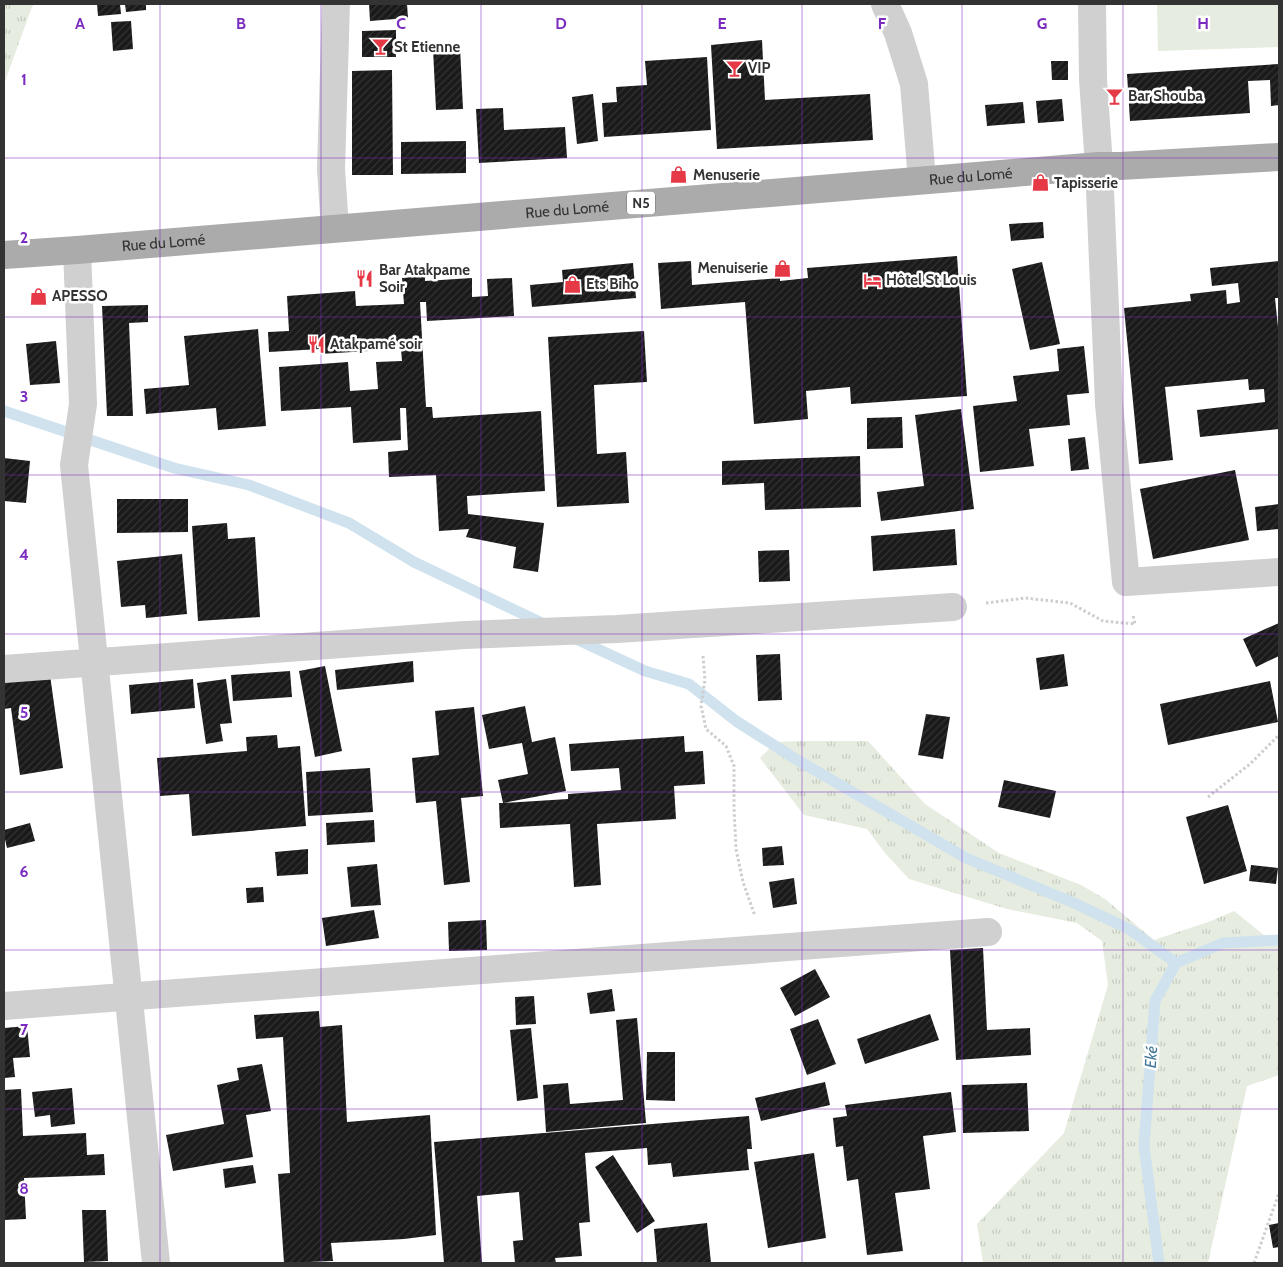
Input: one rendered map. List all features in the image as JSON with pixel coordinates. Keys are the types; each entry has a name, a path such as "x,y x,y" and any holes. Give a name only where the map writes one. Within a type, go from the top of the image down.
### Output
{"main road":[{"name":"Rue du Lomé","path":"4,255 1098,166 1279,157"}],"street":[{"path":"335,228 331,169 336,4"},
{"path":"885,4 898,33 914,84 922,180"},
{"path":"1092,4 1093,79 1109,404 1126,582 1279,572"},
{"path":"77,250 83,404 74,465 156,1263"},
{"path":"4,669 465,635 617,628 953,607"},
{"path":"4,1006 988,932"}],"path":[{"path":"953,607 1025,598 1070,603 1102,621 1135,624 1126,582"},
{"path":"705,680 701,706 706,729 726,746 734,766 736,849 743,882 755,917 765,932 780,948"},
{"path":"1208,797 1250,764 1279,734"},
{"path":"1254,1263 1279,1193"}],"green space":[{"path":"4,4 33,4 4,84"},
{"path":"1157,4 1279,4 1279,47 1158,51"},
{"path":"868,741 925,804 999,853 1081,885 1105,899 1154,940 1211,921 1234,911 1279,947 1279,1075 1247,1086 1208,1263 983,1263 977,1224 1064,1133 1108,985 1102,941 1077,923 1007,909 909,879 885,853 867,829 804,815 760,758 776,742"}],"building":[{"path":"97,4 120,4 121,14 98,16"},
{"path":"125,4 146,4 146,10 126,12"},
{"path":"369,4 407,4 408,18 370,21"},
{"path":"131,21 133,49 113,51 111,22"},
{"path":"396,30 396,57 362,57 362,31"},
{"path":"762,40 765,100 870,94 873,140 717,149 711,45"},
{"path":"460,47 463,109 436,110 433,49"},
{"path":"707,57 711,130 604,137 602,103 617,102 616,87 647,85 645,61"},
{"path":"1051,61 1068,61 1068,80 1052,80"},
{"path":"1279,64 1279,105 1271,106 1270,80 1248,81 1250,113 1130,121 1127,74"},
{"path":"392,70 393,175 352,175 352,71"},
{"path":"593,94 598,141 577,144 572,97"},
{"path":"1062,99 1064,121 1038,123 1036,101"},
{"path":"1023,102 1025,123 987,126 985,105"},
{"path":"503,108 504,130 565,127 567,158 479,163 476,109"},
{"path":"466,141 466,173 401,174 401,142"},
{"path":"1043,222 1044,238 1011,241 1009,224"},
{"path":"957,256 967,396 851,404 850,387 806,391 808,419 754,424 745,302 661,309 658,263 691,261 692,285 780,278 780,281 808,278 807,268"},
{"path":"1279,261 1279,298 1275,298 1279,337 1279,429 1200,437 1197,410 1265,402 1264,389 1249,390 1248,379 1165,387 1173,460 1139,464 1124,308 1191,301 1190,294 1226,290 1227,304 1240,302 1238,283 1212,286 1210,268"},
{"path":"1042,262 1060,344 1030,350 1012,269"},
{"path":"633,263 636,298 532,307 530,285 563,282 562,270"},
{"path":"425,276 425,281 472,278 472,297 488,296 487,279 512,278 514,316 427,321 426,302 420,302 426,407 432,407 433,418 541,411 545,491 467,496 468,514 544,523 538,572 513,568 516,547 466,537 469,529 439,531 436,475 389,477 388,452 408,450 406,408 400,408 401,440 353,443 351,407 281,411 279,367 348,362 350,391 378,389 376,362 402,361 401,349 320,354 320,349 269,352 268,332 289,331 287,296 355,291 356,306 404,304 402,278"},
{"path":"148,305 148,322 129,323 133,416 107,416 102,306"},
{"path":"258,329 266,426 218,430 216,408 146,414 144,389 189,385 184,336"},
{"path":"644,331 647,382 594,385 597,454 626,452 629,503 557,507 548,337"},
{"path":"56,341 60,383 30,385 26,344"},
{"path":"1084,346 1089,393 1067,395 1070,425 1029,429 1034,466 980,472 973,406 1017,401 1013,376 1059,371 1057,349"},
{"path":"961,409 974,509 881,521 877,492 924,486 915,415"},
{"path":"902,417 903,448 867,449 867,418"},
{"path":"1085,437 1089,469 1071,471 1068,439"},
{"path":"860,456 861,507 765,510 764,483 722,485 722,461"},
{"path":"4,458 30,461 26,503 4,501"},
{"path":"1235,470 1249,540 1153,559 1140,489"},
{"path":"117,499 188,499 188,532 117,533"},
{"path":"1279,504 1279,529 1257,531 1255,507"},
{"path":"227,523 228,539 255,537 260,617 198,621 192,526"},
{"path":"955,529 957,565 873,571 871,536"},
{"path":"789,550 790,581 759,582 758,551"},
{"path":"182,554 187,614 146,618 145,605 121,607 117,561"},
{"path":"1279,623 1279,656 1256,667 1243,639"},
{"path":"780,654 782,700 758,701 756,655"},
{"path":"1064,654 1068,686 1040,690 1036,658"},
{"path":"413,661 414,682 337,690 335,670"},
{"path":"325,666 342,751 315,757 299,671"},
{"path":"290,671 292,697 233,701 231,675"},
{"path":"50,675 63,768 20,775 11,708 4,709 4,682"},
{"path":"193,679 195,708 131,714 129,685"},
{"path":"226,679 232,723 220,724 223,741 206,744 197,683"},
{"path":"1270,681 1278,722 1168,745 1160,704"},
{"path":"525,706 532,742 555,737 566,791 503,803 498,780 528,774 522,743 489,749 482,715"},
{"path":"474,707 483,796 461,798 470,882 444,885 436,801 416,803 412,758 439,755 435,711"},
{"path":"926,714 950,717 943,759 918,755"},
{"path":"277,735 278,748 300,746 306,826 192,836 189,794 160,796 157,758 247,751 246,737"},
{"path":"684,736 685,752 703,751 705,784 674,786 676,819 597,824 601,885 574,887 570,824 500,828 499,803 568,799 568,794 621,790 619,768 571,771 569,744"},
{"path":"370,768 373,812 308,816 306,772"},
{"path":"1004,780 1056,791 1050,818 998,807"},
{"path":"1228,805 1247,871 1204,884 1186,817"},
{"path":"374,820 375,842 327,845 326,823"},
{"path":"30,823 35,841 7,848 4,830"},
{"path":"782,846 784,865 763,866 762,848"},
{"path":"308,849 308,874 277,876 275,852"},
{"path":"377,864 381,905 351,907 347,867"},
{"path":"1251,865 1278,868 1276,884 1249,881"},
{"path":"794,878 797,904 773,908 769,882"},
{"path":"263,887 264,902 247,903 246,888"},
{"path":"374,910 379,938 326,946 322,918"},
{"path":"486,920 487,950 449,951 448,922"},
{"path":"983,948 987,1030 1030,1028 1031,1055 956,1060 950,950"},
{"path":"815,969 830,997 795,1016 780,988"},
{"path":"612,989 615,1011 590,1014 587,993"},
{"path":"534,996 536,1024 516,1025 515,997"},
{"path":"319,1011 320,1027 342,1025 347,1122 430,1115 436,1235 404,1239 331,1243 333,1261 284,1263 278,1174 290,1173 283,1037 256,1039 254,1015"},
{"path":"930,1014 939,1040 865,1064 857,1039"},
{"path":"637,1018 646,1123 546,1132 543,1085 568,1083 570,1104 623,1100 616,1020"},
{"path":"818,1019 836,1064 807,1075 790,1029"},
{"path":"27,1026 30,1057 13,1058 15,1077 4,1078 4,1028"},
{"path":"531,1028 538,1098 517,1101 510,1030"},
{"path":"647,1052 675,1052 675,1101 646,1100"},
{"path":"262,1064 271,1111 246,1115 253,1157 173,1171 166,1135 224,1124 217,1085 239,1080 237,1068"},
{"path":"825,1082 830,1105 761,1121 755,1098"},
{"path":"1027,1083 1029,1131 963,1133 962,1085"},
{"path":"72,1088 75,1124 51,1127 50,1115 35,1117 32,1092"},
{"path":"21,1089 23,1136 86,1133 87,1155 104,1154 105,1175 24,1178 26,1219 4,1220 4,1090"},
{"path":"951,1092 956,1132 923,1136 930,1189 895,1193 903,1251 867,1255 858,1179 847,1181 843,1146 836,1147 833,1118 847,1116 845,1105"},
{"path":"749,1116 752,1149 747,1149 749,1170 673,1177 671,1163 648,1165 647,1148 585,1153 590,1222 579,1223 582,1256 555,1258 556,1263 515,1263 513,1241 523,1240 519,1192 477,1196 482,1263 444,1263 434,1142"},
{"path":"814,1153 826,1238 768,1248 754,1162"},
{"path":"613,1155 655,1221 637,1233 595,1167"},
{"path":"253,1165 256,1183 225,1188 223,1169"},
{"path":"82,1210 106,1210 108,1261 84,1262"},
{"path":"707,1223 711,1263 657,1263 654,1229"},
{"path":"1279,1223 1279,1247 1273,1248 1269,1225"}],"waterway":[{"path":"4,411 174,468 249,485 349,523 414,562 546,625"},
{"path":"574,638 645,671 689,684 736,721 794,758 966,858 1074,903 1129,929 1176,963"},
{"name":"Eké","path":"1159,1263 1144,1146 1155,1001 1176,963 1223,943 1279,940"}],"place":[{"name":"St Etienne","path":"380,47"},
{"name":"VIP","path":"734,68"},
{"name":"Bar Shouba","path":"1114,96"},
{"name":"Menuserie","path":"679,175"},
{"name":"Tapisserie","path":"1040,183"},
{"name":"Menuiserie","path":"782,268"},
{"name":"Bar Atakpame Soir","path":"365,279"},
{"name":"Hôtel St Louis","path":"872,280"},
{"name":"Ets Biho","path":"572,284"},
{"name":"APESSO","path":"38,296"},
{"name":"Atakpamé soir","path":"316,344"}]}
